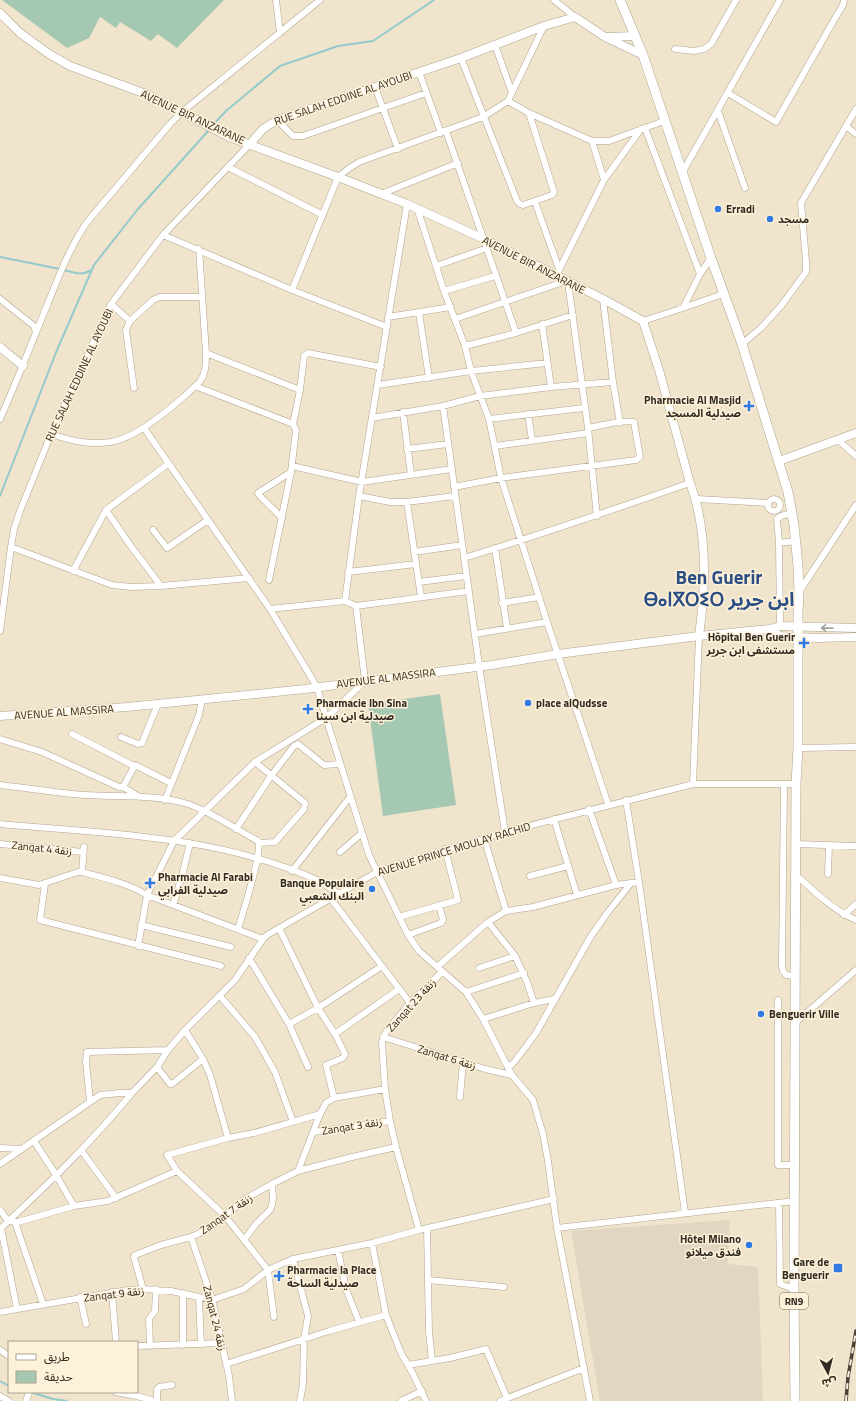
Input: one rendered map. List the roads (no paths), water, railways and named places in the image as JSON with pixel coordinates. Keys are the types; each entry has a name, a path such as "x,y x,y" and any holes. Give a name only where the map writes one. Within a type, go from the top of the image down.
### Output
{"main road":[{"name":"RN9","path":"620,0 642,55 723,294 742,344 778,460 791,509 796,541 799,592 798,748 796,784 795,1401"}],"street":[{"path":"276,0 280,33"},
{"path":"0,419 23,366 64,262 77,236 88,221 170,124 182,112 320,0"},
{"path":"554,0 575,17 605,37 642,55"},
{"path":"675,50 694,51 704,49 711,44 736,0"},
{"path":"682,173 780,0"},
{"path":"728,93 776,122 843,5 844,0"},
{"name":"AVENUE BIR ANZARANE","path":"0,13 20,33 49,54 70,66 146,94 229,137 417,208 558,272 567,282 603,299 643,321"},
{"name":"RUE SALAH EDDINE AL AYOUBI","path":"0,631 14,529 51,434 112,304 163,235 264,129 277,120 462,58 544,26 575,17"},
{"path":"292,290 338,177 348,168 360,162 484,117 508,101 544,26"},
{"path":"605,37 635,36"},
{"path":"495,45 512,93"},
{"path":"462,58 517,201 523,205 552,195 554,192 529,113"},
{"path":"419,72 426,93 458,163 495,276 516,333"},
{"path":"374,87 398,148"},
{"path":"277,120 293,136 303,136 426,93"},
{"path":"508,101 529,113 592,141 609,141 664,121"},
{"path":"742,344 761,328 781,306 806,272 801,203 856,109"},
{"path":"718,111 745,188"},
{"path":"846,126 856,134"},
{"path":"558,272 604,180 643,129"},
{"path":"643,129 700,274"},
{"path":"592,141 604,180"},
{"path":"381,194 458,163"},
{"path":"228,167 323,215"},
{"path":"535,202 558,272"},
{"path":"344,601 359,496 407,204"},
{"path":"417,208 444,291 465,346 471,371 488,419 501,478 547,622 608,804"},
{"path":"163,235 199,249 292,290 387,327"},
{"path":"436,266 487,248"},
{"path":"51,434 78,442 98,443 113,441 144,428 178,402 200,381 204,375 206,353 199,249"},
{"path":"683,308 700,274 711,258"},
{"path":"444,291 495,276"},
{"path":"455,319 505,301 567,282 582,384 597,516"},
{"path":"693,784 699,636 705,580 703,550 696,499 690,483 659,370 643,321 723,294"},
{"path":"134,388 126,330 130,321 153,300 160,297 202,297"},
{"path":"0,299 34,326 36,332"},
{"path":"603,299 613,382 620,422"},
{"path":"112,304 130,321"},
{"path":"388,317 451,307"},
{"path":"419,313 429,378"},
{"path":"465,346 516,333 572,315"},
{"path":"542,324 551,386"},
{"path":"0,347 23,366"},
{"path":"206,353 300,390"},
{"path":"269,580 291,469 296,430 293,424 300,390 303,358 306,354 381,367"},
{"path":"378,386 471,371 547,363"},
{"path":"372,418 443,406 480,396 551,386 613,382"},
{"path":"194,386 293,424"},
{"path":"443,406 474,634 505,832"},
{"path":"488,419 584,408"},
{"path":"403,412 411,475"},
{"path":"528,414 532,440"},
{"path":"454,487 501,478 636,460 640,457 634,422 632,421 620,422 588,431 495,446"},
{"path":"144,428 270,609 317,687 350,798 369,855 408,935 419,951 466,992 483,1019 508,1068 534,1100 543,1134 554,1199 557,1228 590,1401"},
{"path":"778,460 856,433"},
{"path":"838,440 856,456"},
{"path":"407,449 448,444"},
{"path":"73,571 106,510 168,464"},
{"path":"282,518 258,493 291,469 362,482 452,469"},
{"path":"464,558 597,516 690,483"},
{"path":"359,496 390,502 407,502 455,496"},
{"path":"696,499 768,503 774,498 778,500 780,505 791,509"},
{"path":"407,502 422,597"},
{"path":"799,592 856,505"},
{"path":"780,626 779,543 777,519 791,509"},
{"path":"106,510 130,546 161,586"},
{"path":"153,530 167,548 208,520"},
{"path":"779,543 796,541"},
{"path":"414,552 462,545"},
{"path":"11,547 73,571 112,585 122,587 161,586 249,578"},
{"path":"495,548 506,628"},
{"path":"348,572 416,564"},
{"path":"419,582 466,576"},
{"path":"270,609 344,601 356,606 469,591"},
{"path":"502,603 539,597"},
{"path":"138,946 147,895 174,841 255,762 326,718 365,681 356,606"},
{"path":"474,634 547,622"},
{"name":"AVENUE AL MASSIRA","path":"0,716 158,704 317,687 699,636 770,630 780,626 856,628"},
{"name":"AVENUE AL MASSIRA","path":"770,630 780,636 856,637"},
{"path":"165,800 199,715 202,699"},
{"path":"121,737 138,744 142,743 158,704"},
{"path":"72,734 171,783"},
{"path":"0,738 42,752 119,787 123,787 140,797"},
{"path":"236,829 294,746 298,744 324,765 340,764"},
{"path":"798,748 855,747"},
{"path":"0,785 84,795 140,797 188,804 204,811 258,841 259,843 275,842 304,809 305,804 255,762"},
{"path":"123,787 134,766"},
{"name":"AVENUE PRINCE MOULAY RACHID","path":"1,1229 81,1150 157,1067 168,1050 185,1030 235,980 263,939 279,928 377,872 505,832 608,804 693,784 796,784"},
{"path":"784,785 782,965 783,971 786,975 796,976"},
{"path":"292,870 350,798"},
{"path":"626,800 639,882 685,1213"},
{"path":"589,809 616,885"},
{"path":"554,819 577,895"},
{"path":"0,824 94,831 190,843 258,858 318,880 340,894"},
{"path":"340,852 362,833"},
{"path":"484,838 506,911"},
{"path":"173,905 190,843"},
{"path":"238,929 258,858 259,843"},
{"name":"Zanqat 4 زنقة","path":"0,844 83,850 82,872"},
{"path":"796,844 856,846"},
{"path":"828,874 829,845"},
{"path":"399,917 458,899 445,850"},
{"path":"530,876 568,866"},
{"path":"0,878 39,885 82,872 137,889 147,895 263,939"},
{"path":"796,876 844,915 856,920"},
{"path":"508,1068 515,1062 536,1033 554,999 572,972 591,936 631,882"},
{"path":"437,967 488,922 506,911 533,907 616,885 639,882"},
{"path":"45,884 40,920 221,966"},
{"path":"331,899 410,1004"},
{"path":"844,915 856,904"},
{"path":"408,935 441,923 443,920 439,905"},
{"path":"488,922 516,956 524,973 534,1003"},
{"path":"141,925 231,947"},
{"path":"279,928 318,1008 335,1034 345,1054 343,1058 326,1065 334,1098"},
{"path":"479,968 516,956"},
{"path":"250,958 290,1024 308,1067"},
{"path":"290,1024 318,1008 382,966"},
{"path":"795,1023 856,970"},
{"name":"Zanqat 23 زنقة","path":"419,1230 390,1121 385,1089 382,1049 383,1037 410,1004 442,972"},
{"path":"466,992 524,973"},
{"path":"335,1034 399,989"},
{"path":"220,996 256,1037 275,1072 293,1122"},
{"path":"483,1019 534,1003 554,999"},
{"path":"778,1000 778,1165 795,1165"},
{"path":"185,1030 203,1059 210,1075 228,1138"},
{"name":"Zanqat 6 زنقة","path":"383,1037 485,1069 512,1074"},
{"path":"90,1101 86,1062 87,1052 168,1050"},
{"path":"157,1067 170,1084 172,1084 203,1059"},
{"path":"460,1097 463,1062"},
{"path":"298,1171 320,1114 326,1103 334,1098 385,1089"},
{"path":"0,1164 100,1095 132,1093"},
{"path":"274,1317 268,1270 225,1216 177,1171 167,1155 228,1138 254,1133 320,1114"},
{"name":"Zanqat 3 زنقة","path":"314,1132 390,1121"},
{"path":"34,1141 74,1206"},
{"name":"Zanqat 7 زنقة","path":"143,1289 134,1256 161,1245 191,1237 211,1227 245,1199 298,1171 396,1147"},
{"path":"0,1148 21,1149"},
{"path":"81,1150 116,1198"},
{"path":"0,1210 8,1221 15,1222 74,1206 108,1201 177,1171"},
{"path":"244,1240 251,1230 270,1210 272,1204 272,1184"},
{"name":"Zanqat 9 زنقة","path":"0,1312 80,1297 143,1289 156,1289 212,1299 220,1298 244,1289 268,1270 293,1259 372,1243 427,1228 554,1199"},
{"path":"557,1228 795,1201"},
{"path":"779,1203 780,1284 794,1289"},
{"path":"15,1222 43,1304"},
{"path":"427,1228 432,1361"},
{"path":"1,1229 17,1309"},
{"name":"Zanqat 24 زنقة","path":"191,1237 212,1299 222,1343 232,1401"},
{"path":"372,1243 386,1315 401,1353 426,1401"},
{"path":"338,1250 346,1289 359,1322"},
{"path":"293,1259 308,1316 304,1339 300,1401"},
{"path":"428,1280 504,1287"},
{"path":"150,1346 149,1319 155,1311 156,1289"},
{"path":"112,1292 116,1341"},
{"path":"183,1293 183,1345"},
{"path":"80,1297 86,1324"},
{"path":"199,1297 201,1344"},
{"path":"226,1364 359,1322 386,1315"},
{"path":"138,1346 222,1343"},
{"path":"408,1365 450,1358 486,1349 507,1398"},
{"path":"500,1401 584,1368"},
{"path":"157,1401 158,1386 172,1385"},
{"path":"401,1401 422,1391"},
{"path":"120,1393 154,1401"},
{"path":"0,1396 9,1401"}],"waterway":[{"path":"212,126 226,111 280,66 338,46 373,41 434,0"},
{"path":"0,496 57,350 94,265 138,209 209,130"},
{"path":"0,257 60,269"},
{"path":"64,270 75,273 88,272 92,270"},
{"path":"0,1381 8,1385"},
{"path":"33,1393 53,1399 67,1401"}],"railway":[{"path":"846,1401 848,1377 856,1331"}],"place":[{"name":"Erradi","path":"718,209"},
{"name":"مسجد","path":"770,219"},
{"name":"Pharmacie Al Masjid صيدلية المسجد","path":"749,406"},
{"name":"Hôpital Ben Guerir مستشفى ابن جرير","path":"804,643"},
{"name":"place alQudsse","path":"528,703"},
{"name":"Pharmacie Ibn Sina صيدلية ابن سينا","path":"308,709"},
{"name":"Pharmacie Al Farabi صيدلية الفرابي","path":"150,883"},
{"name":"Banque Populaire البنك الشعبي","path":"372,889"},
{"name":"Benguerir Ville","path":"761,1014"},
{"name":"Hôtel Milano فندق ميلانو","path":"749,1245"},
{"name":"Gare de Benguerir","path":"838,1268"},
{"name":"Pharmacie la Place صيدلية الساحة","path":"279,1276"}],"district":[{"name":"Ben Guerir ⴱⴰⵏⴳⵔⵉⵔ ابن جرير","path":"719,587"}]}
